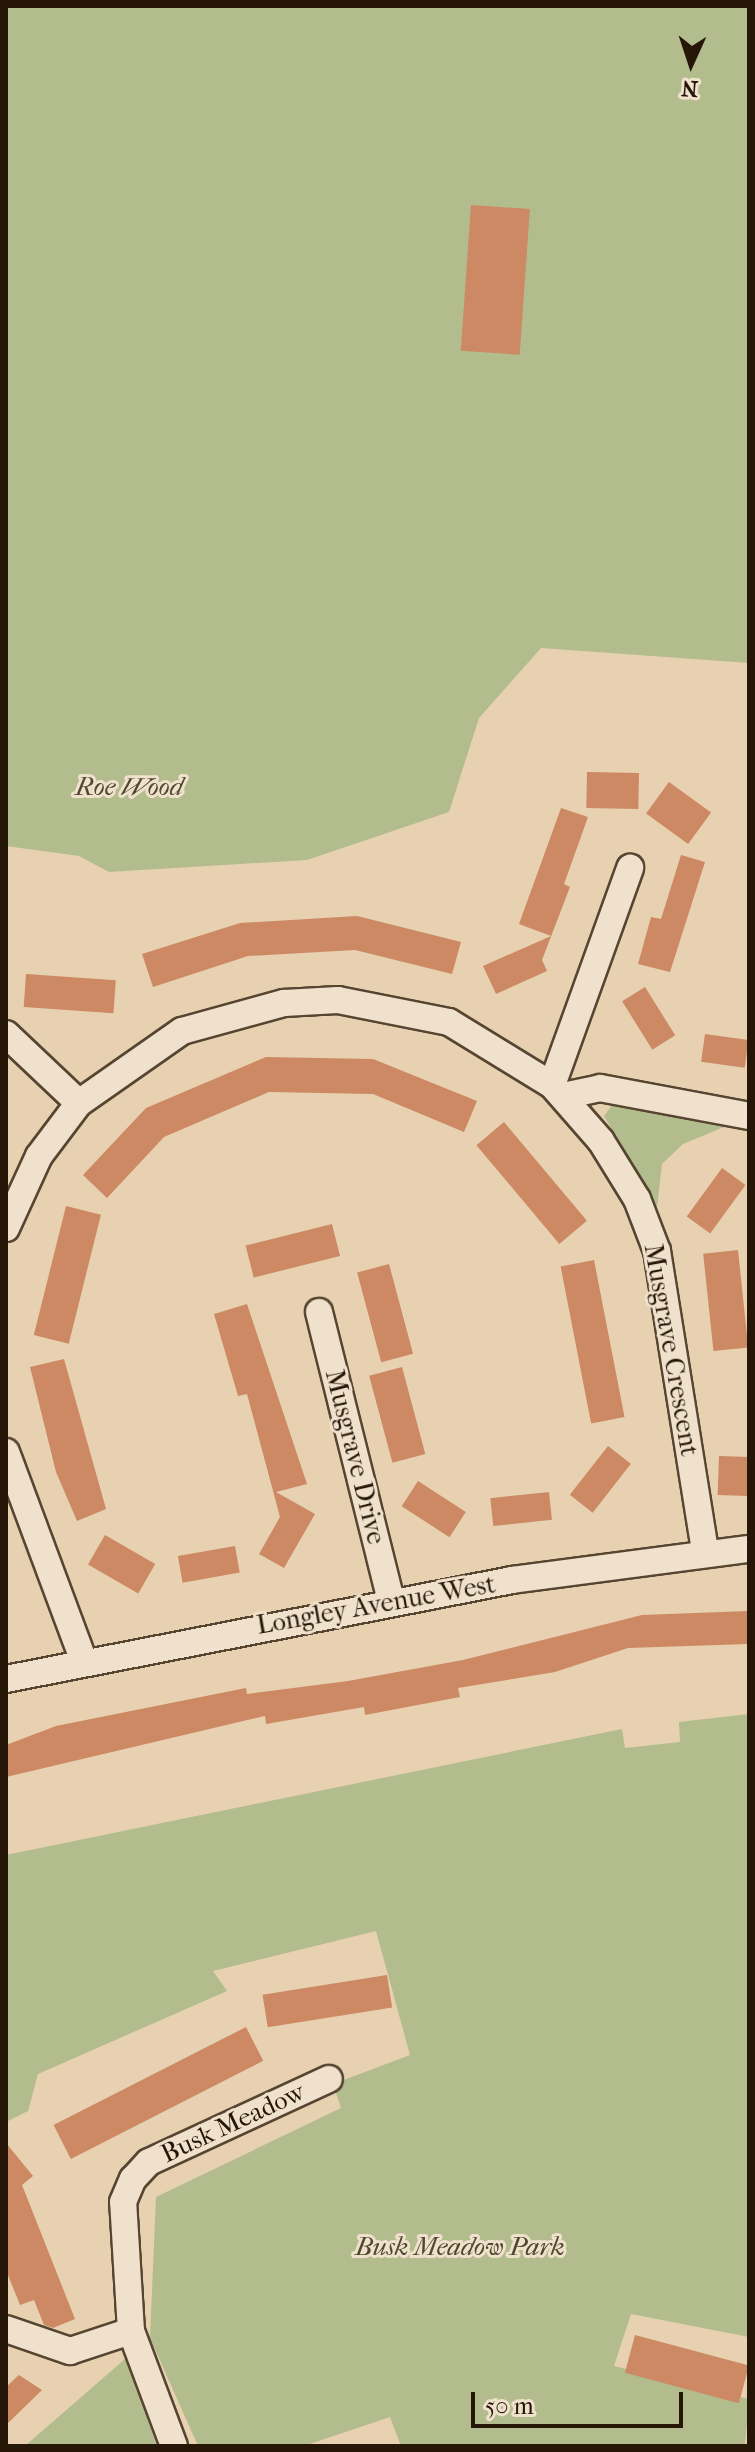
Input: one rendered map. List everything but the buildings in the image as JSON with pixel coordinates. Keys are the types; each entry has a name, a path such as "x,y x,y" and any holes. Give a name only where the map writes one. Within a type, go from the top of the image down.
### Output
{"street":[{"path":"630,868 557,1090 600,1088 749,1116"},
{"name":"Musgrave Crescent","path":"6,1228 39,1156 79,1103 182,1031 284,1003 338,1000 449,1022 557,1090 637,1199 657,1251 705,1550"},
{"path":"6,1034 79,1103"},
{"name":"Musgrave Drive","path":"319,1312 391,1601"},
{"path":"6,1452 83,1659"},
{"name":"Longley Avenue West","path":"6,1679 83,1659 391,1601 705,1550 749,1549"},
{"name":"Busk Meadow","path":"174,2446 131,2331 123,2202 133,2179 163,2155 329,2079"},
{"path":"6,2329 70,2351 131,2331"}],"green space":[{"name":"Roe Wood","path":"6,6 749,6 749,663 541,648 479,718 449,812 307,860 109,872 79,856 6,846"},
{"path":"628,1103 724,1127 683,1144 662,1164 657,1207 604,1116 613,1104"},
{"name":"Busk Meadow Park","path":"749,1714 749,2337 631,2314 614,2366 749,2399 745,2446 401,2446 390,2417 304,2446 198,2446 150,2338 156,2197 341,2108 333,2084 410,2055 376,1931 213,1971 227,1991 38,2074 28,2111 6,2122 6,1855 622,1729 625,1748 680,1742 679,1722"},
{"path":"125,2359 157,2446 25,2446"}]}
